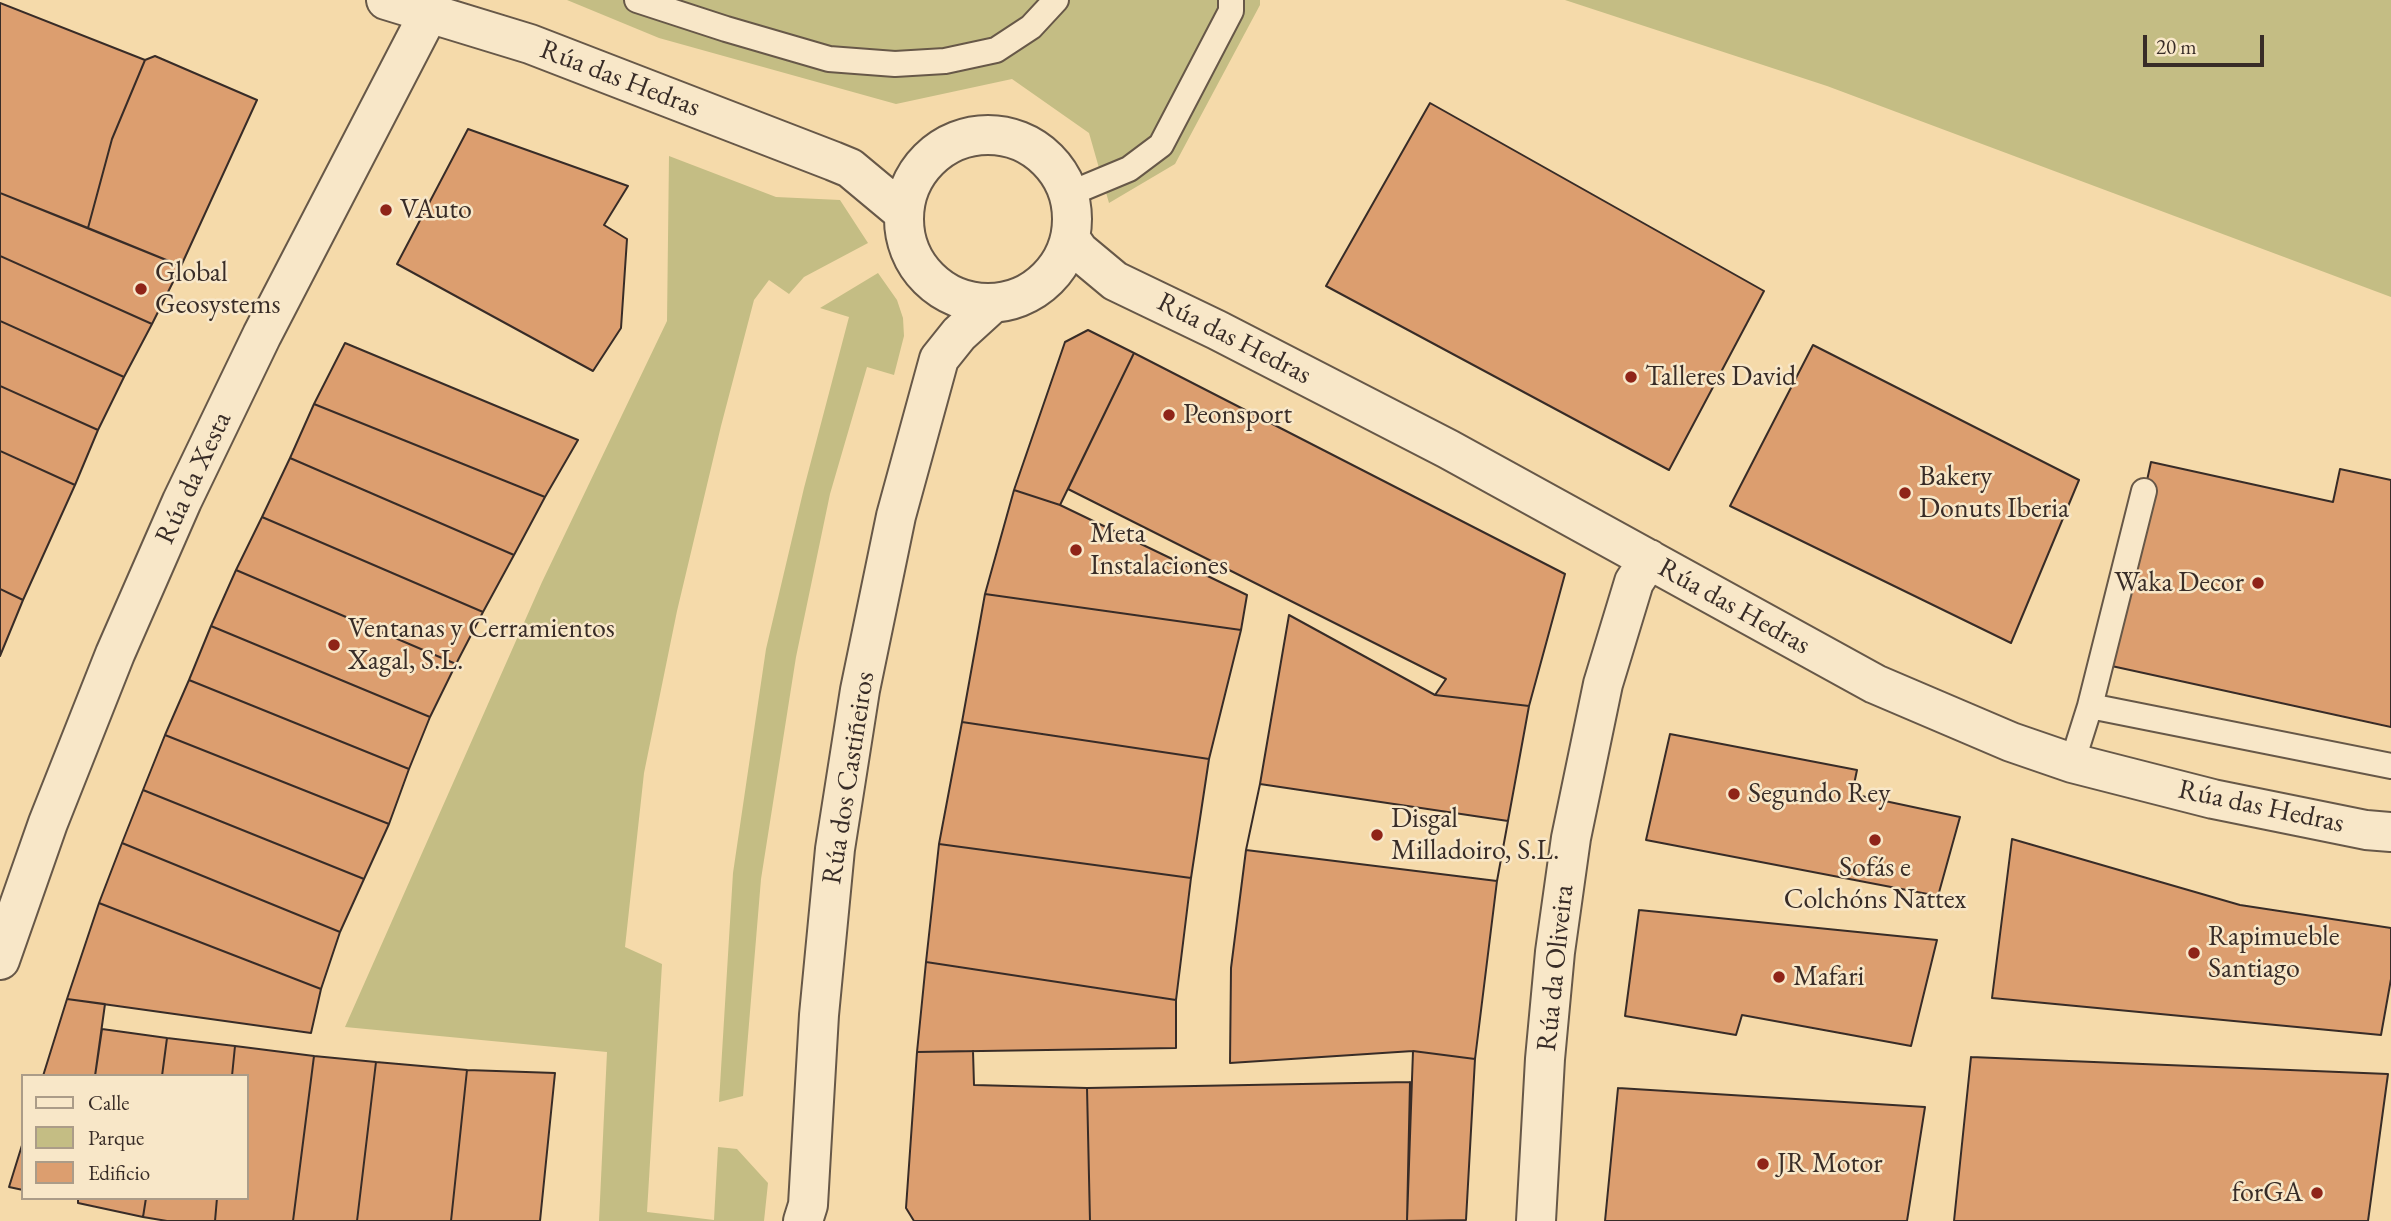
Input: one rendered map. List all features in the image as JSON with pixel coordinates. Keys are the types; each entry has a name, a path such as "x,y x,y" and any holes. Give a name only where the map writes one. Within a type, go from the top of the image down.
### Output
{"street":[{"name":"Rúa das Hedras","path":"386,0 530,44 850,168 904,213"},
{"name":"Rúa da Xesta","path":"0,960 115,653 182,501 262,335 429,13"},
{"name":"Rúa das Hedras","path":"990,134 1016,139 1039,151 1058,170 1069,194 1072,216 1070,238 1063,257 1052,274 1034,288 1014,298 993,303 971,302 950,295 930,282 907,244 904,213 913,181 925,162 941,149 964,138 990,134"},
{"name":"Rúa das Hedras","path":"850,168 900,167 925,162"},
{"name":"Rúa das Hedras","path":"1070,238 1079,251 1115,281 1327,385 1875,684 2011,742 2072,762 2213,799 2366,830 2391,832"},
{"name":"Rúa das Hedras","path":"1034,288 1084,278 1115,281"},
{"name":"Rúa dos Castiñeiros","path":"808,1216 819,1015 835,849 860,690 896,516 939,359 930,282"},
{"name":"Rúa dos Castiñeiros","path":"939,359 959,334 993,303"},
{"name":"Rúa da Oliveira","path":"1536,1221 1545,1059 1555,952 1571,838 1603,684 1634,582 1650,559"}],"lane":[{"path":"637,0 829,59 895,64 945,61 996,50 1031,27 1056,0"},
{"path":"1069,194 1129,169 1161,145 1231,11 1231,0"},
{"path":"2072,762 2090,706 2144,491"},
{"path":"2090,706 2391,766"}],"green space":[{"path":"567,0 1260,0 1260,5 1175,164 1109,203 1089,133 1012,79 896,104 659,38"},
{"path":"1565,0 2391,0 2391,297 1827,86"},
{"path":"669,156 776,197 840,200 868,243 804,277 789,294 769,280 754,300 677,611 644,773 625,947 662,964 647,1212 714,1220 718,1147 737,1149 768,1183 764,1221 599,1221 607,1052 345,1027 542,582 667,321"},
{"path":"878,273 897,300 903,318 904,336 894,375 867,367 830,494 796,657 761,879 743,1096 719,1102 733,873 766,649 804,488 849,317 820,308"}],"building":[{"path":"0,3 145,60 112,139 88,228 0,193"},
{"path":"155,56 257,100 181,266 88,228 112,139 145,60"},
{"path":"1430,103 1764,291 1669,470 1326,286"},
{"path":"468,129 628,186 604,225 627,239 621,328 593,371 397,264"},
{"path":"0,193 181,266 152,324 0,256"},
{"path":"0,256 152,324 124,377 0,321"},
{"path":"0,321 124,377 98,430 0,386"},
{"path":"1088,330 1134,353 1060,505 1014,490 1065,342"},
{"path":"345,343 578,440 545,497 314,404"},
{"name":"Bakery Donuts Iberia","path":"1813,345 2079,480 2011,643 1730,506"},
{"path":"1134,353 1565,574 1529,706 1435,695 1446,679 1068,489"},
{"path":"0,386 98,430 75,485 0,451"},
{"path":"314,404 545,497 514,555 290,458"},
{"path":"0,451 75,485 23,600 0,589"},
{"path":"290,458 514,555 483,612 262,517"},
{"name":"Waka Decor","path":"2151,462 2333,502 2340,469 2391,480 2391,727 2107,665"},
{"name":"Meta Instalaciones","path":"1014,490 1060,505 1247,595 1241,630 985,594"},
{"path":"262,517 483,612 456,664 236,570"},
{"name":"Ventanas y Cerramientos Xagal, S.L.","path":"236,570 456,664 430,717 211,626"},
{"path":"0,589 23,600 0,656"},
{"path":"985,594 1241,630 1209,759 962,722"},
{"path":"1289,615 1435,695 1529,706 1497,881 1475,1059 1413,1051 1230,1063 1231,968 1246,850"},
{"path":"211,626 430,717 409,769 189,680"},
{"path":"189,680 409,769 389,824 165,735"},
{"path":"962,722 1209,759 1191,878 939,844"},
{"path":"1670,734 1857,770 1852,794 1960,817 1938,896 1646,840"},
{"path":"165,735 389,824 364,879 143,790"},
{"name":"Disgal Milladoiro, S.L.","path":"1260,784 1508,821 1497,881 1246,850"},
{"path":"143,790 364,879 340,932 122,843"},
{"name":"Rapimueble Santiago","path":"2012,839 2240,905 2391,928 2391,979 2381,1035 1992,998"},
{"path":"122,843 340,932 321,989 99,903"},
{"path":"939,844 1191,878 1176,1000 926,962"},
{"path":"99,903 321,989 311,1033 67,999"},
{"name":"Mafari","path":"1639,910 1937,940 1911,1046 1742,1015 1736,1035 1625,1016"},
{"path":"926,962 1176,1000 1176,1048 917,1052"},
{"path":"67,999 105,1004 95,1074 44,1074"},
{"path":"102,1029 167,1038 162,1074 95,1074"},
{"path":"167,1038 235,1046 232,1074 162,1074"},
{"path":"235,1046 314,1056 293,1221 215,1221 217,1200 248,1200 248,1074 232,1074"},
{"path":"973,1051 974,1085 1087,1088 1090,1221 914,1221 906,1208 917,1052"},
{"path":"1413,1051 1475,1059 1466,1220 1407,1221"},
{"path":"314,1056 376,1062 357,1221 293,1221"},
{"path":"1971,1057 2388,1074 2368,1221 1954,1221"},
{"path":"376,1062 467,1070 451,1221 357,1221"},
{"path":"467,1070 555,1073 540,1221 451,1221"},
{"path":"1410,1082 1407,1221 1090,1221 1087,1088"},
{"name":"JR Motor","path":"1618,1088 1925,1107 1907,1221 1605,1221"},
{"path":"21,1148 21,1190 9,1187"},
{"path":"78,1200 146,1200 143,1217 78,1203"},
{"path":"146,1200 217,1200 215,1221 167,1221 143,1217"}],"place":[{"name":"VAuto","path":"386,210"},
{"name":"Global Geosystems","path":"141,289"},
{"name":"Talleres David","path":"1631,377"},
{"name":"Peonsport","path":"1169,415"},
{"name":"Bakery Donuts Iberia","path":"1905,493"},
{"name":"Meta Instalaciones","path":"1076,550"},
{"name":"Waka Decor","path":"2258,583"},
{"name":"Ventanas y Cerramientos Xagal, S.L.","path":"334,645"},
{"name":"Segundo Rey","path":"1734,794"},
{"name":"Disgal Milladoiro, S.L.","path":"1377,835"},
{"name":"Sofás e Colchóns Nattex","path":"1875,840"},
{"name":"Rapimueble Santiago","path":"2194,953"},
{"name":"Mafari","path":"1779,977"},
{"name":"JR Motor","path":"1763,1164"},
{"name":"forGA","path":"2317,1193"}]}
